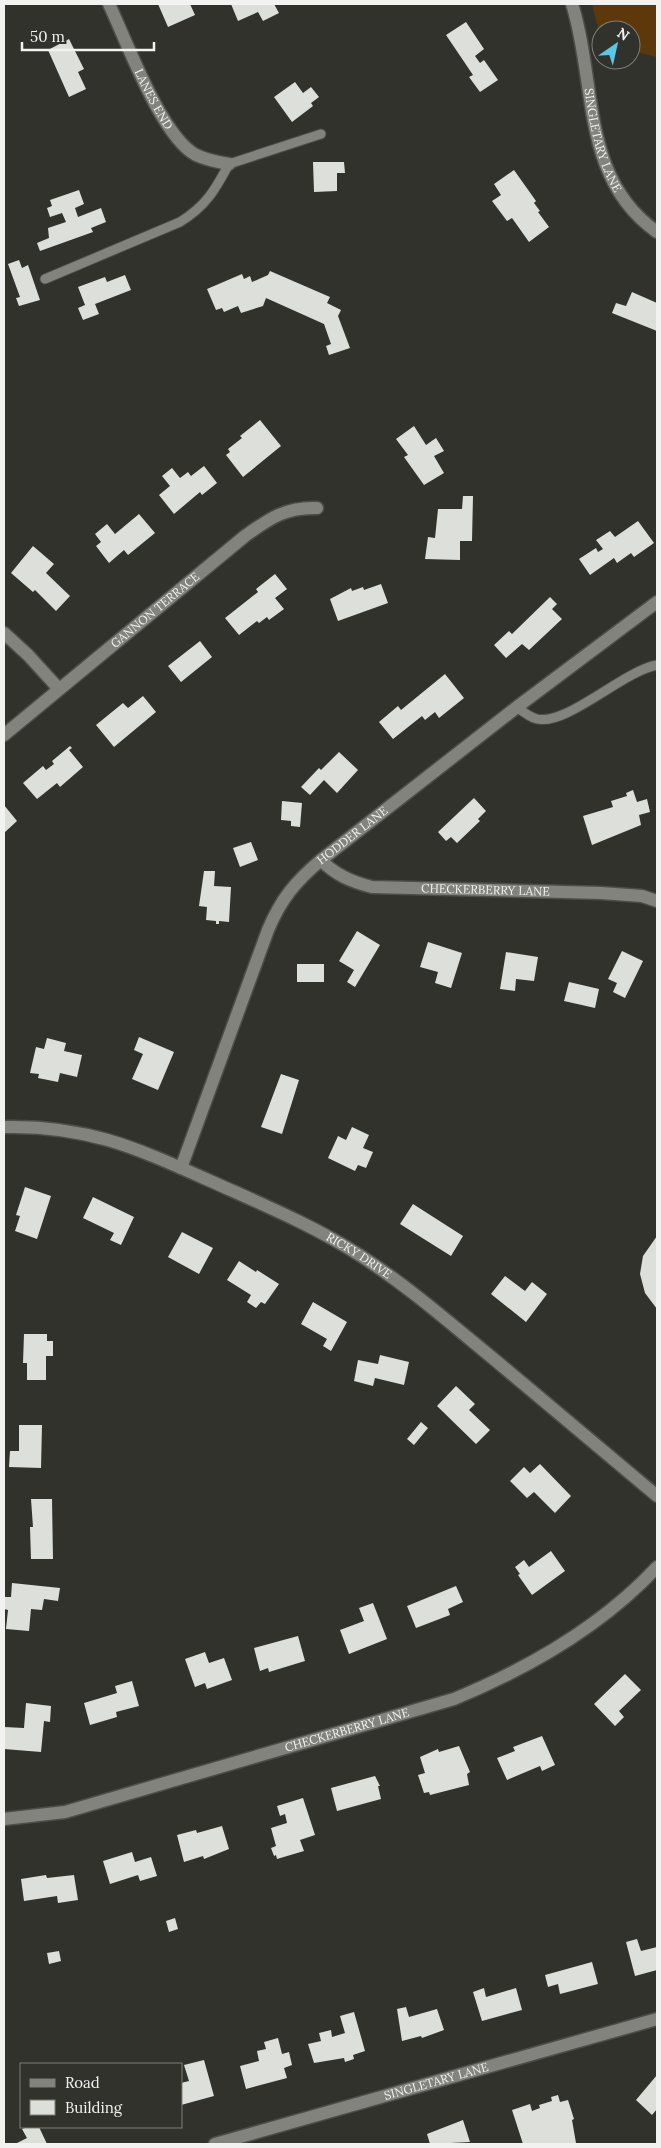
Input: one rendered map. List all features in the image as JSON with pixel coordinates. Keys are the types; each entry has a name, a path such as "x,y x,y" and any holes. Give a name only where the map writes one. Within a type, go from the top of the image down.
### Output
{"street":[{"name":"LANES END","path":"109,4 170,132 195,154 211,161 229,164"},
{"name":"SINGLETARY LANE","path":"572,4 580,33 595,128 606,168 624,201 633,213 657,232"},
{"name":"GANNON TERRACE","path":"4,735 262,524 290,509 317,508"},
{"name":"HODDER LANE","path":"181,1168 276,911 292,887 321,860 517,707 657,602"},
{"path":"4,633 28,655 59,689"},
{"name":"CHECKERBERRY LANE","path":"321,860 331,870 345,878 372,887 601,892 624,894 657,901"},
{"name":"RICKY DRIVE","path":"4,1127 54,1128 110,1139 181,1168 299,1221 360,1256 393,1278 657,1496"},
{"name":"CHECKERBERRY LANE","path":"4,1819 65,1812 454,1699 486,1686 553,1650 619,1602 657,1567"},
{"name":"SINGLETARY LANE","path":"215,2144 657,2020"}],"lane":[{"path":"45,279 180,222 208,200 229,164 320,134"},
{"path":"517,707 536,719 551,718 574,709 631,674 657,665"}],"shaded area":[{"path":"592,4 657,4 657,57 641,53 641,20 596,20"}],"building":[{"path":"158,4 190,4 195,15 168,27"},
{"path":"231,4 274,4 279,13 263,21 258,12 238,21"},
{"path":"466,22 484,49 475,56 480,63 484,60 498,80 480,92 469,77 473,75 446,35"},
{"path":"69,39 84,69 78,72 86,89 69,97 48,50"},
{"path":"295,82 303,93 311,87 319,97 311,103 313,106 292,122 274,97"},
{"path":"313,162 344,162 345,173 337,173 337,191 314,192"},
{"path":"514,170 536,201 534,203 540,211 538,212 549,227 529,242 512,218 507,221 492,201 501,195 494,184"},
{"path":"79,190 84,204 75,208 78,217 101,208 106,222 91,228 93,232 40,251 37,243 49,238 48,228 66,222 62,213 50,217 47,208 52,206 50,200"},
{"path":"19,260 22,268 28,265 40,300 19,306 16,298 20,297 8,264"},
{"path":"270,271 330,297 327,303 341,310 338,316 350,348 329,355 326,346 331,344 324,324 266,298 263,306 241,313 238,306 224,312 222,308 216,310 207,289 242,274 244,279 250,276 252,282 268,275"},
{"path":"125,275 131,290 95,304 99,314 83,320 78,308 85,305 78,287 105,277 107,282"},
{"path":"632,292 657,303 657,331 612,313 616,303 626,306"},
{"path":"260,420 281,446 243,477 226,455 230,452 228,449 242,438 240,436"},
{"path":"414,426 426,445 436,438 444,451 434,456 444,473 424,485 404,457 408,455 396,439"},
{"path":"204,466 217,483 202,495 200,492 174,514 159,495 170,486 162,476 172,468 180,478 188,472 191,476"},
{"path":"463,496 473,496 472,541 460,541 460,560 425,559 428,537 435,538 438,509 462,509"},
{"path":"139,514 155,533 128,555 124,550 109,563 96,546 101,542 95,534 107,524 115,534"},
{"path":"638,521 654,543 634,557 631,553 617,563 614,558 590,575 579,559 596,548 598,552 603,549 596,540 610,531 615,537"},
{"path":"33,546 54,564 46,573 70,596 56,611 35,590 33,592 11,573"},
{"path":"275,574 287,589 275,598 284,609 269,620 267,617 259,623 257,621 239,635 225,618 258,592 256,589"},
{"path":"381,584 388,603 338,621 330,599 351,588 352,591 363,587 364,590"},
{"path":"550,597 557,604 552,609 562,619 529,650 522,644 506,658 494,645 509,631 512,634"},
{"path":"200,641 212,657 181,682 168,666"},
{"path":"445,674 464,698 439,718 435,712 425,720 422,716 393,739 379,722 398,706 401,710"},
{"path":"143,696 156,712 114,747 96,725 123,703 128,708"},
{"path":"70,746 72,748 69,750 83,767 60,787 57,783 37,799 23,783 43,766 46,770 54,764 52,761"},
{"path":"339,752 358,770 337,793 324,780 310,795 301,787 319,768 321,770"},
{"path":"633,790 637,802 647,799 650,812 639,815 641,825 592,845 583,816 613,807 611,801 627,796 626,793"},
{"path":"474,798 486,811 478,819 480,821 457,843 451,837 446,841 438,832"},
{"path":"282,801 302,803 300,827 291,826 291,821 281,820"},
{"path":"4,805 17,821 4,833"},
{"path":"251,842 258,860 240,867 233,848"},
{"path":"204,871 215,871 214,886 231,887 229,922 219,921 219,924 216,924 216,921 206,920 207,907 199,906"},
{"path":"357,931 380,945 355,987 347,982 354,970 339,961"},
{"path":"428,942 462,953 451,988 435,983 438,972 420,967"},
{"path":"622,951 643,961 625,998 613,992 617,983 608,979"},
{"path":"506,952 538,957 534,981 516,979 515,991 500,989"},
{"path":"297,964 324,964 324,982 297,982"},
{"path":"569,982 599,989 595,1008 564,1001"},
{"path":"139,1037 174,1052 158,1090 132,1079 143,1054 134,1050"},
{"path":"47,1038 66,1043 64,1051 82,1055 77,1077 60,1073 58,1082 38,1078 39,1074 30,1073 36,1047 44,1049"},
{"path":"281,1074 299,1080 282,1134 261,1127"},
{"path":"352,1127 369,1135 363,1148 373,1152 366,1168 358,1165 355,1171 328,1158 338,1136 346,1140"},
{"path":"25,1187 51,1196 37,1239 15,1231 20,1216 16,1215"},
{"path":"93,1197 134,1217 121,1245 110,1240 114,1233 83,1218"},
{"path":"413,1204 463,1236 451,1256 400,1224"},
{"path":"182,1232 213,1248 199,1274 168,1257"},
{"path":"657,1236 657,1309 645,1293 640,1274 643,1256"},
{"path":"239,1261 279,1284 265,1304 261,1302 256,1308 247,1302 251,1295 227,1280"},
{"path":"505,1276 525,1291 532,1282 547,1294 526,1322 491,1294"},
{"path":"313,1302 347,1322 331,1351 323,1346 327,1339 301,1324"},
{"path":"24,1334 47,1334 47,1341 53,1341 53,1356 46,1356 46,1380 27,1380 27,1363 23,1363"},
{"path":"380,1355 409,1362 404,1385 375,1378 373,1386 354,1381 358,1360 378,1364"},
{"path":"456,1386 475,1404 469,1410 490,1430 476,1444 437,1406"},
{"path":"421,1422 428,1428 414,1445 407,1439"},
{"path":"19,1425 42,1425 41,1468 9,1467 10,1451 19,1451"},
{"path":"540,1464 571,1496 555,1513 534,1492 527,1498 510,1481 524,1467 530,1473"},
{"path":"31,1499 52,1499 53,1559 31,1559 30,1527 33,1527"},
{"path":"551,1551 565,1571 532,1595 518,1575 520,1574 515,1567 524,1560 529,1567"},
{"path":"12,1583 60,1588 58,1601 44,1599 42,1610 31,1609 29,1631 6,1629 8,1610 4,1609 5,1597 11,1597"},
{"path":"456,1586 463,1602 448,1609 450,1615 416,1628 407,1606"},
{"path":"373,1603 387,1639 349,1654 340,1630 364,1621 359,1608"},
{"path":"298,1636 305,1661 269,1672 268,1668 260,1671 254,1648"},
{"path":"205,1652 209,1663 224,1658 232,1680 207,1689 205,1683 195,1687 185,1659"},
{"path":"625,1674 641,1690 619,1711 624,1717 615,1726 594,1704"},
{"path":"132,1681 139,1706 116,1712 117,1717 90,1725 84,1703 117,1693 115,1686"},
{"path":"26,1703 51,1706 50,1722 44,1721 41,1752 4,1749 4,1727 24,1728"},
{"path":"542,1736 555,1765 542,1771 540,1766 507,1780 497,1758 515,1751 513,1747"},
{"path":"459,1746 470,1772 467,1774 469,1785 430,1795 429,1792 424,1793 418,1775 425,1773 420,1757 438,1749 439,1752"},
{"path":"375,1776 380,1786 378,1786 381,1799 337,1811 331,1788"},
{"path":"303,1798 315,1835 300,1840 304,1851 277,1859 271,1848 276,1846 271,1828 287,1823 285,1814 280,1816 277,1806"},
{"path":"222,1826 229,1849 204,1859 203,1856 184,1862 177,1835 196,1830 197,1833"},
{"path":"132,1852 135,1862 151,1857 157,1876 140,1881 138,1875 110,1884 103,1861"},
{"path":"46,1875 47,1878 74,1875 78,1900 58,1903 57,1896 24,1901 21,1879"},
{"path":"175,1918 178,1929 169,1932 166,1921"},
{"path":"637,1939 641,1951 657,1947 657,1970 635,1976 626,1942"},
{"path":"59,1951 61,1961 49,1964 47,1953"},
{"path":"592,1962 598,1984 560,1994 558,1984 548,1987 545,1975"},
{"path":"484,1988 486,1997 516,1988 522,2010 482,2021 473,1992"},
{"path":"406,2007 409,2017 437,2009 444,2030 422,2038 421,2036 402,2041 397,2009"},
{"path":"354,2012 365,2051 353,2055 354,2059 345,2062 344,2058 314,2063 308,2044 321,2041 319,2033 331,2030 332,2037 345,2033 340,2016"},
{"path":"278,2038 282,2054 289,2052 292,2065 284,2068 287,2078 246,2089 240,2066 259,2061 257,2051 266,2049 264,2042"},
{"path":"204,2060 214,2096 182,2105 182,2083 189,2081 184,2065"},
{"path":"657,2075 657,2109 652,2115 636,2100"},
{"path":"558,2095 560,2102 568,2100 574,2119 572,2120 576,2143 523,2144 512,2110 530,2104 532,2111 540,2108 539,2105 552,2101 551,2097"},
{"path":"463,2120 470,2142 430,2144 427,2134"},
{"path":"39,2128 47,2144 15,2144 27,2138 22,2129"}]}
